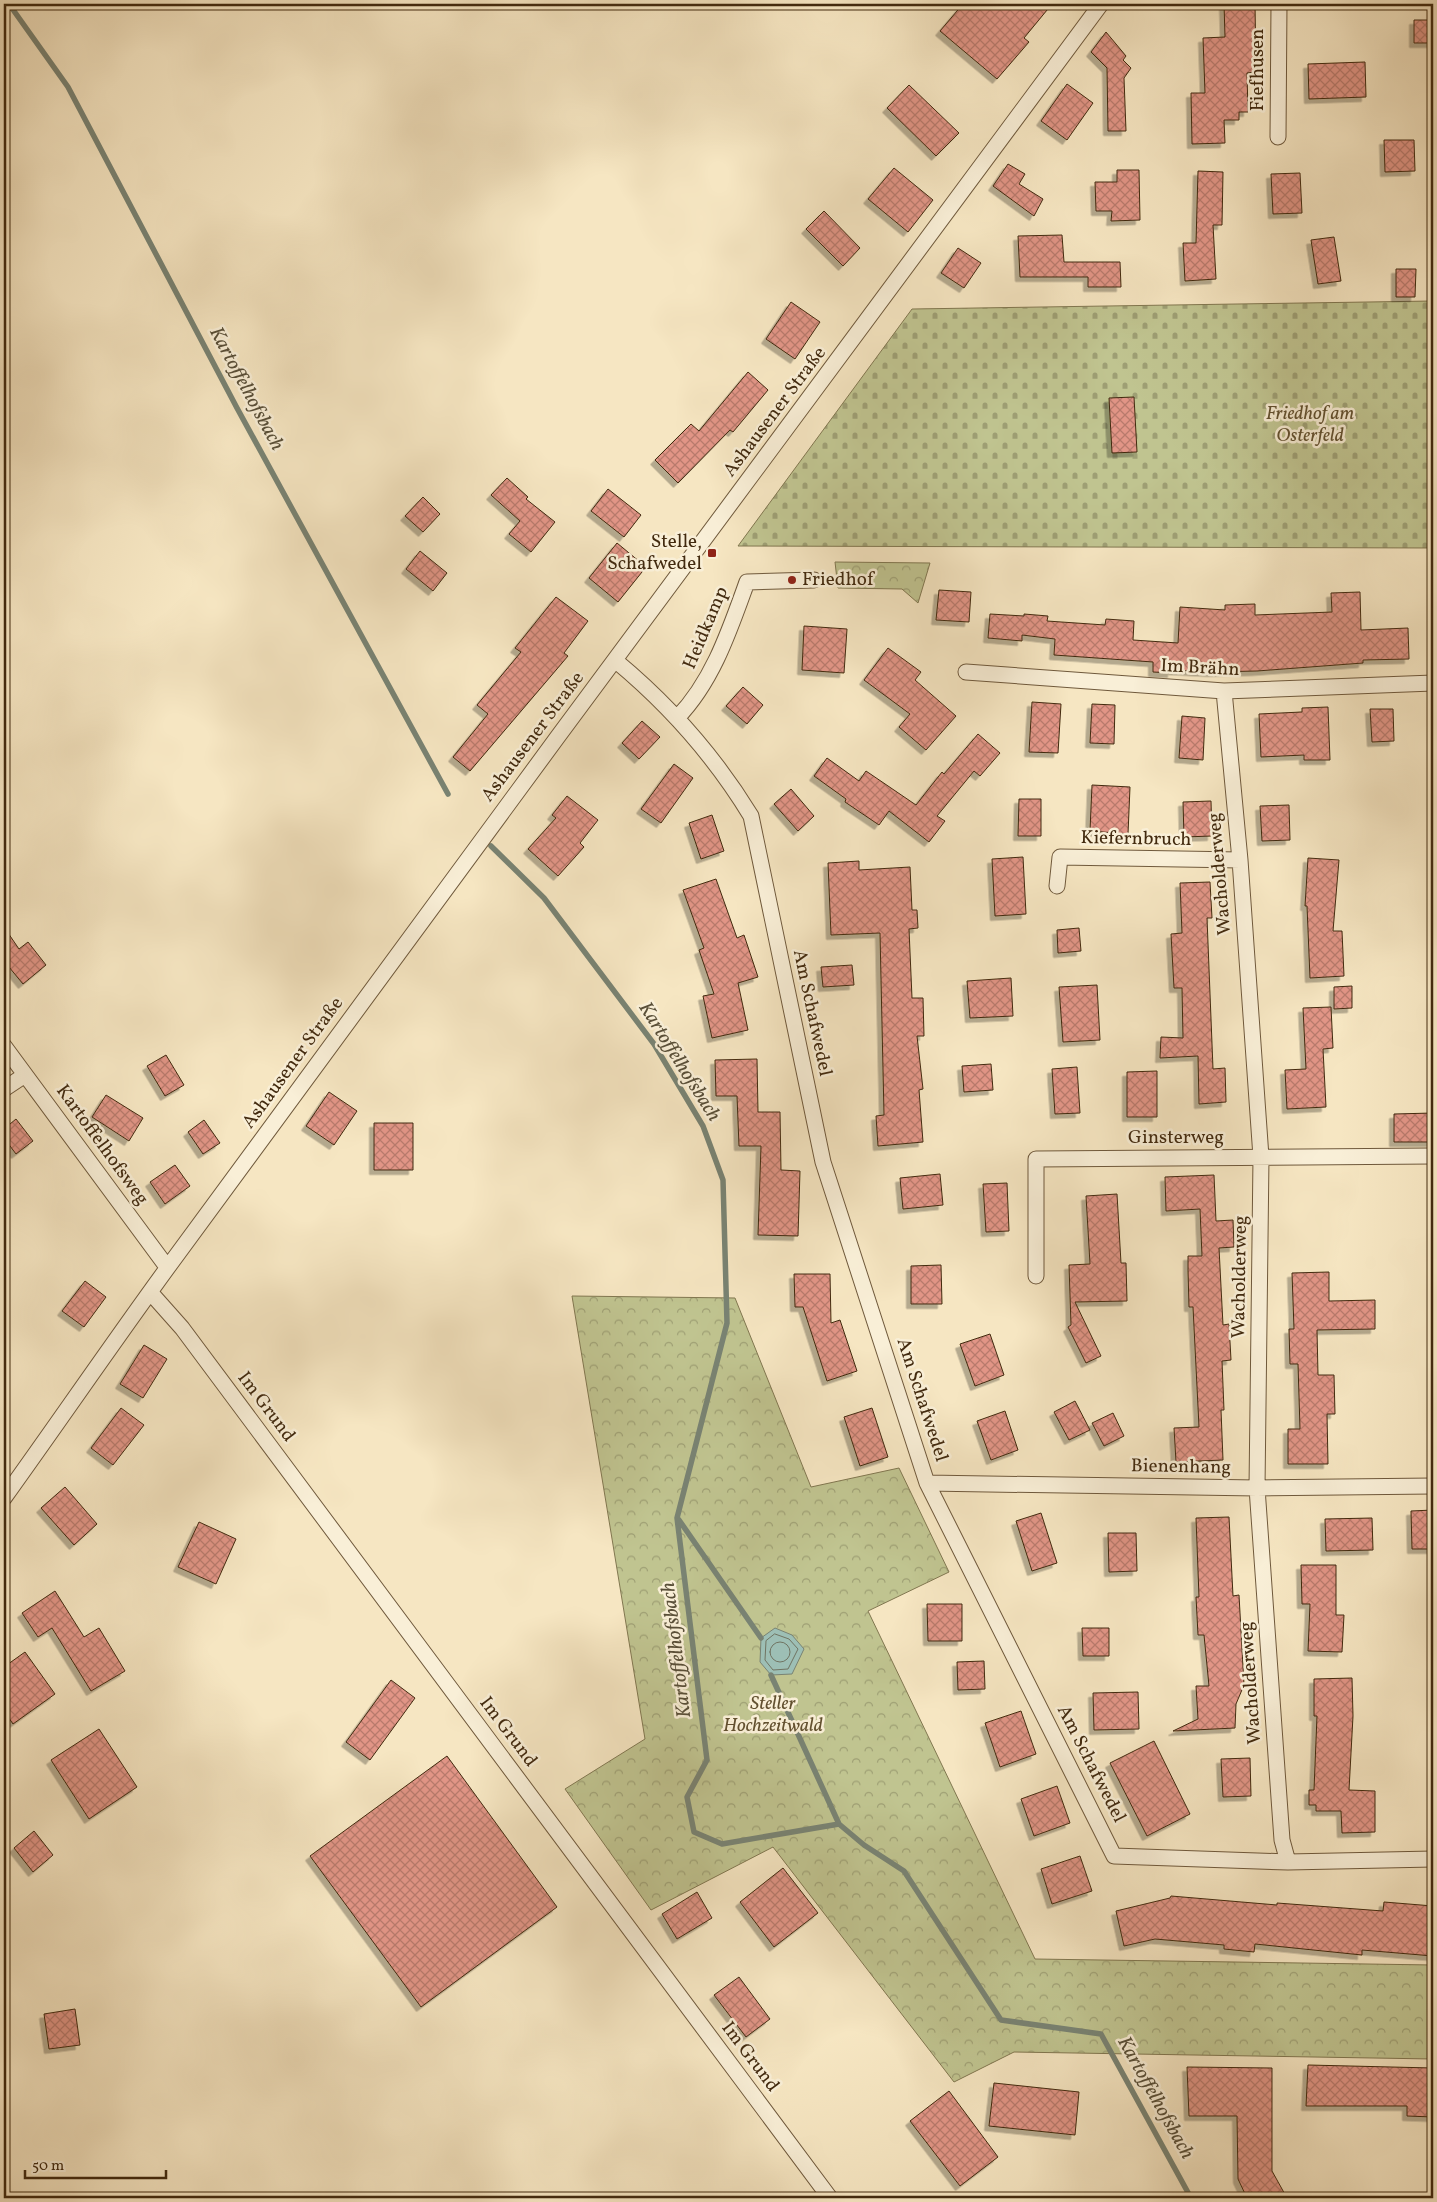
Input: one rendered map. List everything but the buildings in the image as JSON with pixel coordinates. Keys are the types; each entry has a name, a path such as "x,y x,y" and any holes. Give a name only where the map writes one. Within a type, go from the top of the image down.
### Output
{"street":[{"name":"Ashausener Straße","path":"4,1498 167,1267 532,770 616,661 1101,4"},
{"name":"Fiefhusen","path":"1278,136 1279,4"},
{"name":"Heidkamp","path":"677,718 688,707 709,677 747,582 814,580"},
{"name":"Am Schafwedel","path":"616,661 645,685 677,718 728,778 751,816 823,1162 928,1483 1114,1856 1288,1862 1433,1859"},
{"name":"Im Brähn","path":"966,672 1224,691 1433,683"},
{"name":"Wacholderweg","path":"1224,691 1240,860 1261,1157 1257,1488 1282,1840 1288,1862"},
{"name":"Kiefernbruch","path":"1057,886 1060,857 1240,860"},
{"name":"Kartoffelhofsweg","path":"4,1046 167,1267"},
{"path":"4,1089 25,1074"},
{"name":"Ginsterweg","path":"1036,1276 1036,1159 1433,1156"},
{"name":"Im Grund","path":"150,1292 182,1328 830,2198"},
{"name":"Bienenhang","path":"928,1483 1257,1488 1433,1486"}],"green space":[{"name":"Friedhof am Osterfeld","path":"1433,301 1433,548 738,546 912,309"},
{"path":"835,562 930,563 918,603 902,589 838,588"},
{"name":"Steller Hochzeitwald","path":"572,1296 735,1298 811,1487 899,1468 949,1572 868,1611 1035,1959 1433,1965 1433,2059 1014,2052 954,2082 773,1847 651,1910 565,1789 645,1739"}],"water":[{"path":"775,1628 792,1635 804,1649 792,1674 771,1675 760,1662 761,1638"}],"waterway":[{"name":"Kartoffelhofsbach","path":"9,4 68,87 237,408 448,794"},
{"name":"Kartoffelhofsbach","path":"491,846 544,898 654,1044 703,1126 723,1180 727,1323 677,1518 707,1760 687,1797 694,1832 722,1844 839,1824 864,1845 904,1871 1001,2020 1101,2034 1191,2198"},
{"path":"679,1520 761,1638"},
{"path":"771,1675 839,1824"}],"place":[{"name":"Stelle, Schafwedel","path":"712,553"},
{"name":"Friedhof","path":"792,580"}]}
